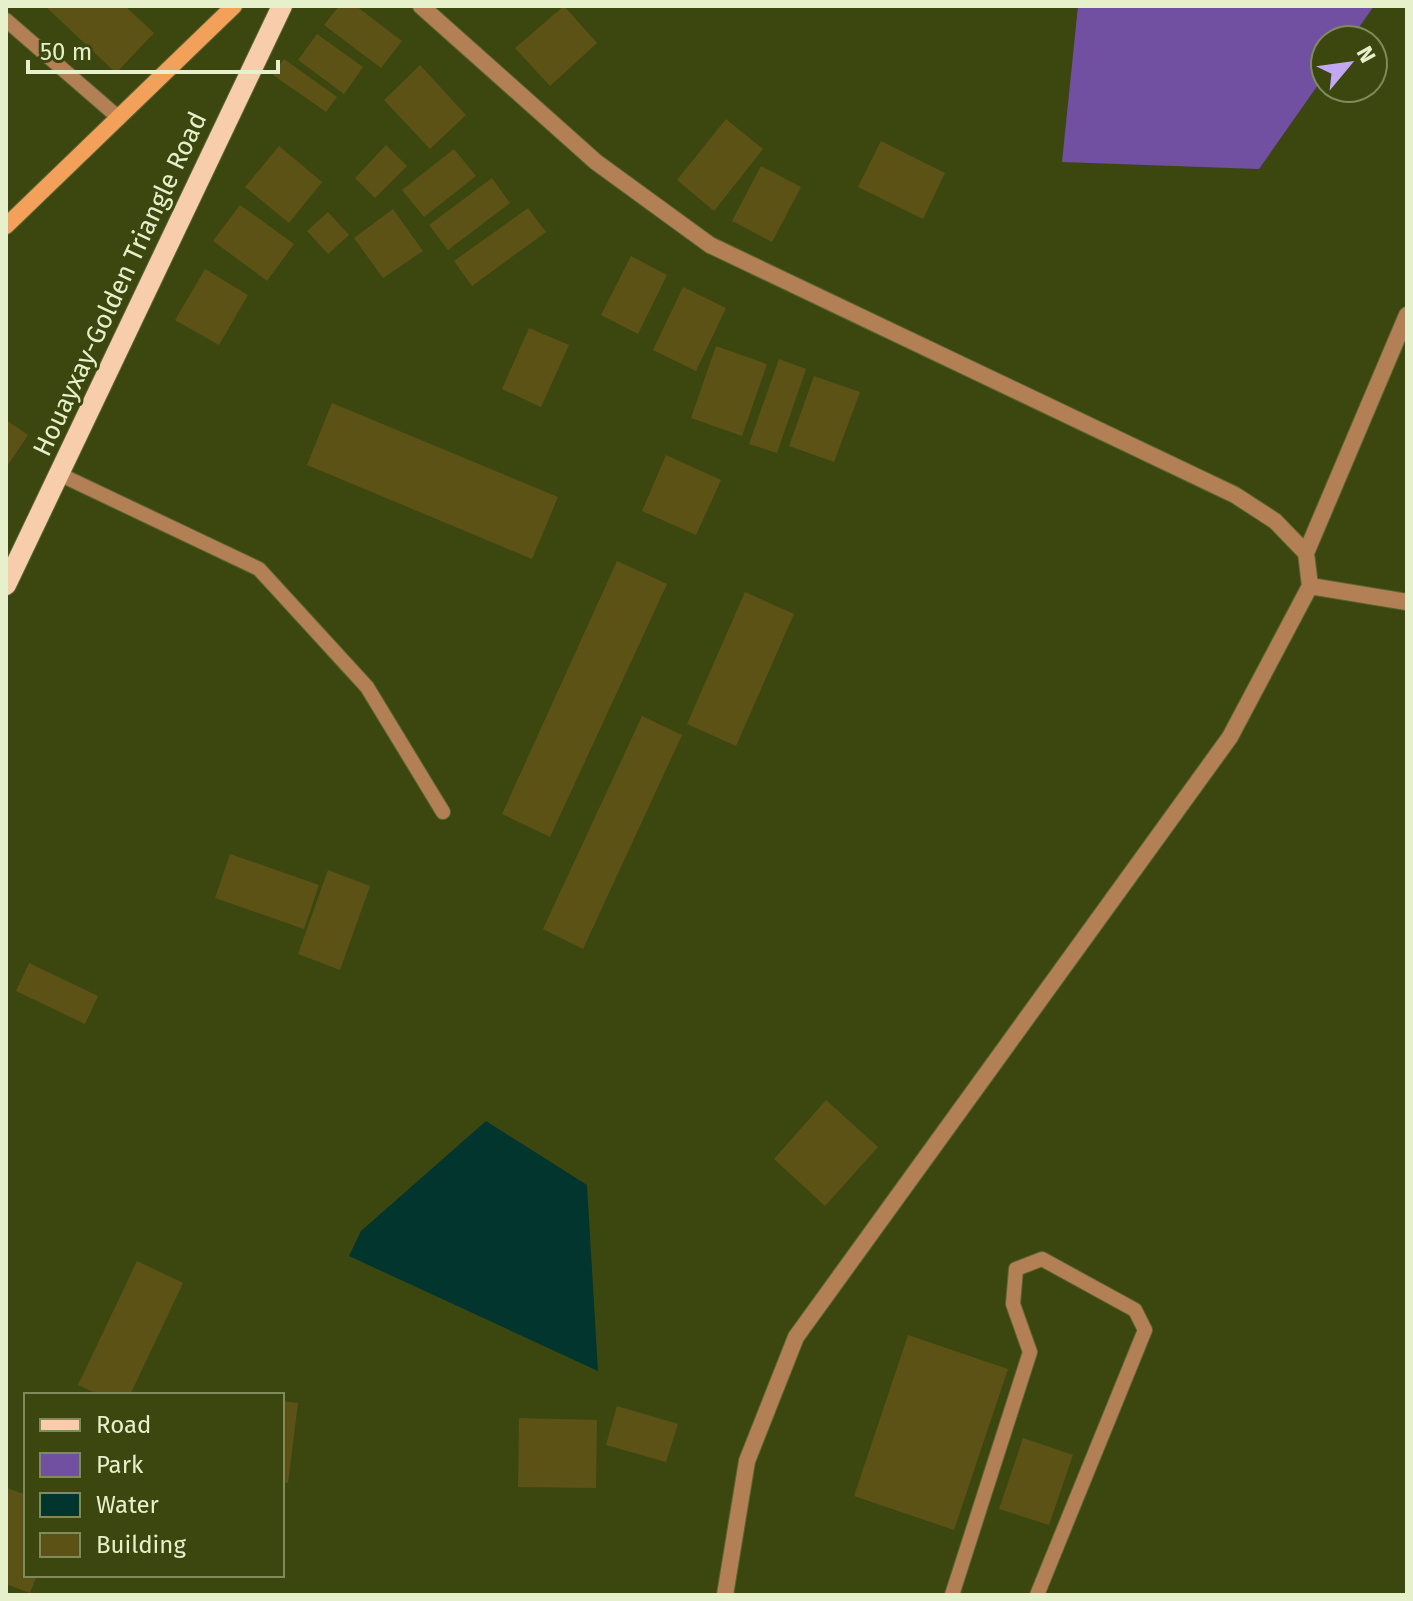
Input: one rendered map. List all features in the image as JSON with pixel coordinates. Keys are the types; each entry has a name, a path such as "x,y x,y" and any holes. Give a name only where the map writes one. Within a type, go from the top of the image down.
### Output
{"main road":[{"path":"6,226 234,6"},
{"name":"Houayxay-Golden Triangle Road","path":"6,585 282,6"}],"street":[{"path":"421,6 596,162 710,245 1235,495 1275,521 1306,553"},
{"path":"725,1595 747,1461 796,1337 1230,737 1310,586 1306,553 1407,315"},
{"path":"1310,586 1407,602"}],"lane":[{"path":"6,20 119,118"},
{"path":"59,474 259,569 367,687 443,812"},
{"path":"952,1595 1030,1352 1013,1304 1016,1269 1042,1259 1135,1310 1145,1330 1037,1595"}],"green space":[{"path":"1078,6 1374,6 1361,24 1309,24 1309,98 1259,169 1062,162"}],"water":[{"path":"486,1121 587,1185 598,1371 349,1256 361,1231"}],"building":[{"path":"45,6 125,6 154,33 116,73"},
{"path":"339,6 356,6 402,41 381,68 324,25"},
{"path":"564,6 597,43 550,86 515,48"},
{"path":"317,34 363,67 344,94 298,60"},
{"path":"284,59 337,97 326,112 273,75"},
{"path":"420,65 466,115 430,149 384,100"},
{"path":"726,119 763,149 714,211 677,180"},
{"path":"881,141 945,173 923,219 858,187"},
{"path":"386,145 407,166 375,198 355,178"},
{"path":"279,146 322,182 289,223 245,187"},
{"path":"454,149 476,176 424,217 402,190"},
{"path":"761,166 801,187 772,242 732,221"},
{"path":"492,178 510,203 448,250 429,225"},
{"path":"240,205 294,244 267,281 213,241"},
{"path":"528,208 546,232 472,286 454,261"},
{"path":"393,209 423,251 383,278 354,238"},
{"path":"328,212 349,235 328,254 307,231"},
{"path":"631,256 667,275 638,334 601,315"},
{"path":"205,269 248,295 219,345 175,320"},
{"path":"683,287 726,308 696,371 653,350"},
{"path":"529,328 569,345 541,407 502,389"},
{"path":"716,346 767,364 742,436 691,418"},
{"path":"779,359 806,369 777,453 749,444"},
{"path":"814,376 860,392 834,462 789,446"},
{"path":"332,403 558,497 532,559 307,465"},
{"path":"6,420 28,435 6,468"},
{"path":"666,455 721,480 696,535 642,511"},
{"path":"617,561 667,584 550,837 502,814"},
{"path":"745,592 794,614 736,746 687,724"},
{"path":"642,716 682,735 583,949 543,929"},
{"path":"230,854 319,885 304,929 215,898"},
{"path":"328,870 370,886 340,970 298,954"},
{"path":"29,963 98,996 85,1024 16,991"},
{"path":"826,1100 878,1147 825,1206 774,1159"},
{"path":"137,1261 183,1283 131,1393 96,1393 78,1385"},
{"path":"908,1335 1008,1369 954,1530 854,1496"},
{"path":"284,1401 298,1403 288,1483 284,1482"},
{"path":"617,1406 678,1424 666,1462 606,1445"},
{"path":"519,1418 597,1420 596,1488 518,1487"},
{"path":"1023,1438 1073,1455 1049,1525 999,1509"},
{"path":"7,1488 24,1494 24,1577 36,1577 30,1593 6,1584"}]}
